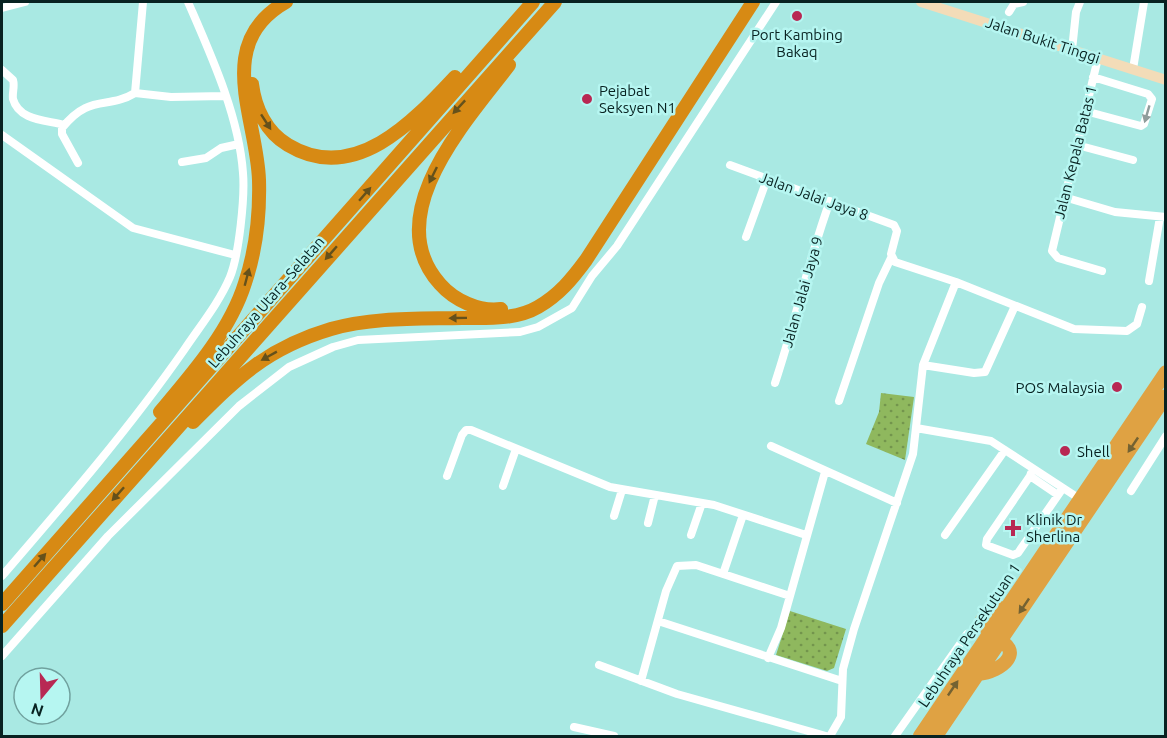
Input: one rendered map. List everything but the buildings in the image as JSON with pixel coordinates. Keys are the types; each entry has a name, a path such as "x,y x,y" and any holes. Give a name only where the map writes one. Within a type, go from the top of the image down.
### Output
{"highway":[{"path":"138,449 144,432 226,323 245,284 256,236 259,178 244,94 244,62 256,29 271,13 286,2"},
{"path":"299,2 287,8 262,35 251,69 253,96 269,128 282,141 296,150 322,157 356,154 384,142 403,129 526,2"},
{"name":"Lebuhraya Utara–Selatan","path":"2,604 533,2"},
{"name":"Lebuhraya Utara–Selatan","path":"2,626 452,115 555,2"},
{"path":"537,23 529,39 454,136 434,172 422,204 420,248 430,272 450,294 481,308 496,310 529,304 539,299 564,278 742,2"},
{"path":"143,467 153,463 241,374 293,344 331,329 387,319 511,316 536,309 554,296 571,281 586,260 753,2"},
{"name":"Lebuhraya Persekutuan 1","path":"997,635 1006,609 1166,372"},
{"name":"Lebuhraya Persekutuan 1","path":"920,736 997,635 1164,400"},
{"name":"Lebuhraya Persekutuan 1","path":"936,736 978,674 997,670 1006,662 1009,652 997,635"}],"main road":[{"name":"Jalan Bukit Tinggi","path":"921,2 1166,80"}],"street":[{"path":"2,8 26,2"},
{"path":"135,93 143,2"},
{"path":"2,576 85,480 168,372 214,306 230,276 244,190 239,144 233,111 224,96 207,44 188,2"},
{"path":"2,656 108,536 238,406 278,374 314,355 352,342 395,337 520,332 545,324 572,308 592,276 617,246 776,2"},
{"path":"1009,12 1014,4 1023,2"},
{"path":"1072,50 1076,12 1080,2"},
{"path":"1133,69 1144,2"},
{"name":"Jalan Kepala Batas 1","path":"1098,58 1052,247 1053,254 1058,258 1102,271"},
{"path":"2,70 13,80 14,100 20,111 32,118 64,125"},
{"path":"1085,111 1141,126 1144,124 1152,99 1148,94 1093,77"},
{"path":"78,163 62,134 64,125 85,106 124,99 135,93 171,97 224,96"},
{"path":"2,135 133,228 235,255"},
{"path":"182,162 206,158 221,148 239,144"},
{"path":"1077,145 1132,160"},
{"name":"Jalan Jalai Jaya 8","path":"730,165 897,227 891,258"},
{"path":"746,237 767,179"},
{"path":"1064,197 1115,212 1163,217 1149,281"},
{"name":"Jalan Jalai Jaya 9","path":"775,383 794,327 815,243 830,201"},
{"path":"839,401 879,284 891,258 895,262 956,282 1066,327 1116,331 1134,327 1142,307"},
{"path":"599,665 677,694 828,736 842,711 842,681 862,602 913,454 923,365 956,282"},
{"path":"923,365 974,373 985,372 1015,306"},
{"path":"916,428 980,438 1005,450 1031,473 1060,491 1080,499"},
{"path":"447,476 466,430 477,431 582,477 622,490 702,503 806,535"},
{"path":"1131,491 1166,435"},
{"path":"771,446 897,503"},
{"path":"503,486 516,448"},
{"path":"945,534 1005,450"},
{"path":"768,658 790,596 825,472"},
{"path":"1031,473 985,544 1013,555 1022,548 1060,491"},
{"path":"614,516 622,490"},
{"path":"648,523 655,495"},
{"path":"691,535 702,503"},
{"path":"723,574 742,514"},
{"path":"641,681 677,566 696,565 790,596"},
{"path":"658,621 842,681"},
{"path":"895,736 967,634"},
{"path":"574,727 615,736"}],"green space":[{"path":"881,393 914,397 905,460 866,444 879,412"},
{"path":"790,611 846,629 834,668 827,671 776,655"}],"place":[{"name":"Port Kambing Bakaq","path":"797,16"},
{"name":"Pejabat Seksyen N1","path":"587,99"},
{"name":"POS Malaysia","path":"1117,387"},
{"name":"Shell","path":"1065,451"},
{"name":"Klinik Dr Sherlina","path":"1013,528"}]}
